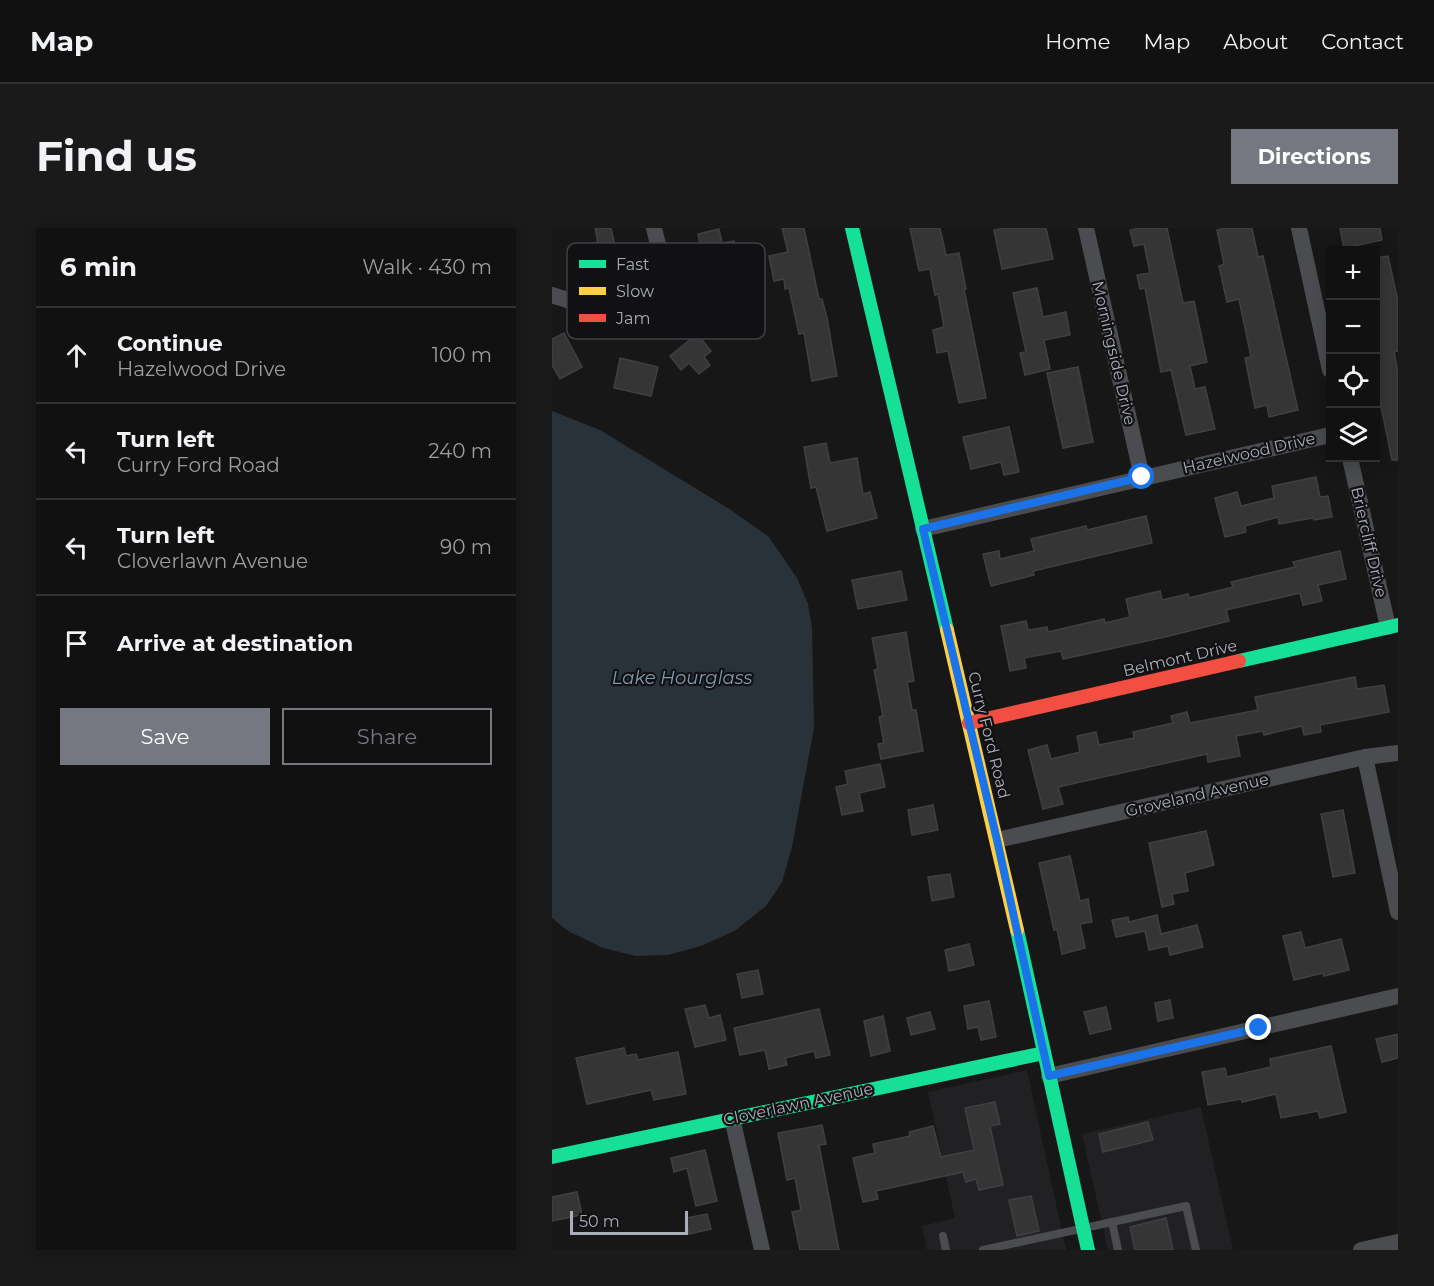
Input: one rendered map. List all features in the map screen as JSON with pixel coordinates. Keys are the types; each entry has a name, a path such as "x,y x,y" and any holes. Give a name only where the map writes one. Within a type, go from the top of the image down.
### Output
{"street":[{"path":"654,228 657,243"},
{"name":"Curry Ford Road","path":"852,228 997,840 1088,1250"},
{"name":"Morningside Drive","path":"1086,228 1142,477"},
{"path":"1299,228 1327,354"},
{"path":"552,296 567,300"},
{"name":"Hazelwood Drive","path":"923,529 1326,436"},
{"name":"Briercliff Drive","path":"1351,462 1393,626"},
{"name":"Belmont Drive","path":"969,723 1393,626"},
{"name":"Groveland Avenue","path":"997,840 1365,758 1398,753"},
{"path":"1365,758 1398,912"},
{"path":"1049,1076 1398,996"},
{"name":"Cloverlawn Avenue","path":"552,1157 1044,1053"},
{"path":"732,1118 762,1250"},
{"path":"1361,1250 1398,1242"}],"lane":[{"path":"983,1250 1186,1206 1196,1250"},
{"path":"1112,1222 1118,1250"},
{"path":"943,1236 946,1250"}],"shaded area":[{"path":"1027,1070 1066,1250 927,1250 922,1226 955,1218 928,1092"},
{"path":"1201,1107 1233,1250 1108,1250 1082,1134"}],"water":[{"name":"Lake Hourglass","path":"552,411 600,430 731,510 769,537 797,578 808,604 812,628 814,728 792,847 782,882 766,906 736,930 701,946 668,955 636,956 603,948 568,931 552,918"}],"building":[{"path":"595,228 611,228 614,243 593,243 598,242"},
{"path":"782,228 804,228 819,299 822,299 827,318 837,376 812,381 804,333 799,334 789,288 785,289 784,279 774,281 769,256 788,252"},
{"path":"910,228 940,228 946,255 959,253 986,398 959,403 948,351 937,353 933,330 944,327 938,294 935,295 930,269 919,271"},
{"path":"1046,228 1053,259 1002,269 994,230"},
{"path":"1167,228 1183,303 1194,301 1207,362 1190,366 1195,389 1205,387 1215,429 1186,435 1171,370 1161,372 1145,288 1140,289 1137,275 1150,273 1144,244 1134,246 1130,230"},
{"path":"1252,228 1258,257 1263,256 1298,410 1269,417 1267,405 1255,408 1245,358 1251,357 1239,299 1227,302 1219,266 1224,264 1217,230"},
{"path":"1340,228 1380,228 1382,240 1344,246"},
{"path":"719,229 722,243 700,243 698,234"},
{"path":"1388,256 1398,301 1398,351 1394,352 1398,373 1398,460 1392,460 1380,402 1380,257"},
{"path":"1037,288 1043,317 1066,312 1070,335 1044,340 1050,369 1025,375 1020,353 1026,352 1013,293"},
{"path":"564,333 582,367 560,379 552,365 552,339"},
{"path":"691,339 701,339 711,351 704,357 710,365 699,374 689,363 681,370 670,356"},
{"path":"620,358 658,367 651,396 614,388"},
{"path":"1078,367 1093,442 1063,448 1047,373"},
{"path":"1009,427 1019,472 1004,475 1001,462 971,469 963,437"},
{"path":"826,443 830,463 857,458 863,494 870,492 877,518 827,531 816,487 811,488 804,447"},
{"path":"1316,477 1320,497 1328,496 1332,517 1279,524 1278,517 1245,526 1246,532 1225,537 1215,498 1237,492 1241,506 1274,498 1272,486"},
{"path":"1146,516 1152,543 1033,571 1034,575 991,586 983,554 999,551 1000,559 1034,551 1031,539 1086,526 1087,530"},
{"path":"1340,551 1346,579 1318,585 1322,601 1303,605 1300,593 1226,610 1229,621 1165,637 1063,659 1061,651 1024,658 1026,668 1010,671 1001,626 1026,621 1028,630 1047,627 1048,632 1104,619 1105,623 1130,617 1126,599 1160,591 1162,600 1188,594 1189,598 1233,587 1231,582 1295,567 1293,562"},
{"path":"901,571 907,600 858,609 852,580"},
{"path":"906,632 914,681 907,682 912,710 916,710 923,751 881,759 878,744 884,743 879,717 883,716 874,670 878,669 872,638"},
{"path":"1355,677 1357,689 1384,685 1389,712 1320,725 1321,732 1304,735 1302,726 1264,735 1263,731 1236,736 1240,756 1208,762 1207,754 1058,787 1063,804 1043,809 1028,750 1047,745 1051,759 1080,752 1077,736 1096,732 1099,745 1134,738 1133,732 1173,723 1171,716 1187,712 1190,723 1258,710 1255,697"},
{"path":"880,764 885,787 859,793 863,811 842,815 836,787 848,784 845,771"},
{"path":"933,805 938,830 912,835 908,810"},
{"path":"1343,810 1355,873 1333,877 1321,814"},
{"path":"1206,831 1214,865 1185,873 1188,891 1172,894 1174,904 1162,907 1149,843"},
{"path":"1070,856 1080,901 1088,899 1092,922 1080,924 1085,948 1062,954 1057,929 1054,930 1039,863"},
{"path":"950,874 954,897 932,901 928,877"},
{"path":"1157,915 1161,934 1197,925 1203,947 1170,955 1168,946 1149,950 1145,931 1116,937 1112,920 1128,917 1129,922"},
{"path":"1301,932 1305,948 1341,939 1349,970 1294,980 1283,936"},
{"path":"969,944 974,965 949,971 945,950"},
{"path":"758,970 763,994 742,998 737,974"},
{"path":"1170,1000 1173,1018 1158,1021 1155,1003"},
{"path":"989,1001 996,1037 981,1040 978,1027 968,1029 964,1006"},
{"path":"705,1005 709,1018 720,1015 726,1040 695,1047 685,1009"},
{"path":"1106,1007 1111,1029 1090,1034 1084,1012"},
{"path":"819,1009 830,1055 816,1058 814,1051 785,1058 787,1065 769,1069 765,1050 740,1055 734,1028"},
{"path":"930,1012 935,1029 911,1035 907,1018"},
{"path":"883,1016 890,1051 871,1056 864,1021"},
{"path":"1398,1034 1398,1058 1382,1062 1376,1039"},
{"path":"1331,1046 1346,1112 1320,1118 1318,1111 1281,1118 1276,1094 1242,1102 1241,1099 1208,1105 1202,1072 1225,1068 1227,1077 1271,1067 1270,1059"},
{"path":"624,1048 626,1056 636,1054 638,1060 678,1052 686,1094 654,1100 651,1090 587,1104 576,1058"},
{"path":"995,1102 1000,1124 990,1126 1003,1185 979,1190 976,1179 966,1182 963,1172 876,1191 878,1199 863,1202 853,1158 875,1153 873,1144 910,1136 909,1132 933,1126 941,1157 974,1150 965,1108"},
{"path":"1148,1122 1153,1140 1103,1152 1099,1134"},
{"path":"822,1125 826,1144 819,1145 839,1250 800,1250 792,1212 801,1210 795,1178 787,1180 778,1133"},
{"path":"705,1150 717,1201 696,1206 687,1168 674,1172 671,1158"},
{"path":"577,1192 582,1215 552,1221 552,1197"},
{"path":"1031,1196 1039,1231 1017,1236 1009,1200"},
{"path":"707,1214 711,1229 689,1234 686,1218"},
{"path":"1166,1218 1173,1250 1135,1250 1130,1227"}],"traffic: fast":[{"path":"852,228 947,630"},
{"path":"1239,661 1398,625"},
{"path":"1017,930 1088,1250"},
{"path":"552,1157 1044,1053"}],"traffic: slow":[{"path":"947,630 1017,930"}],"traffic: jam":[{"path":"969,723 1239,661"}],"route":[{"path":"1142,477 923,529 997,840 1049,1076 1259,1028"}]}
